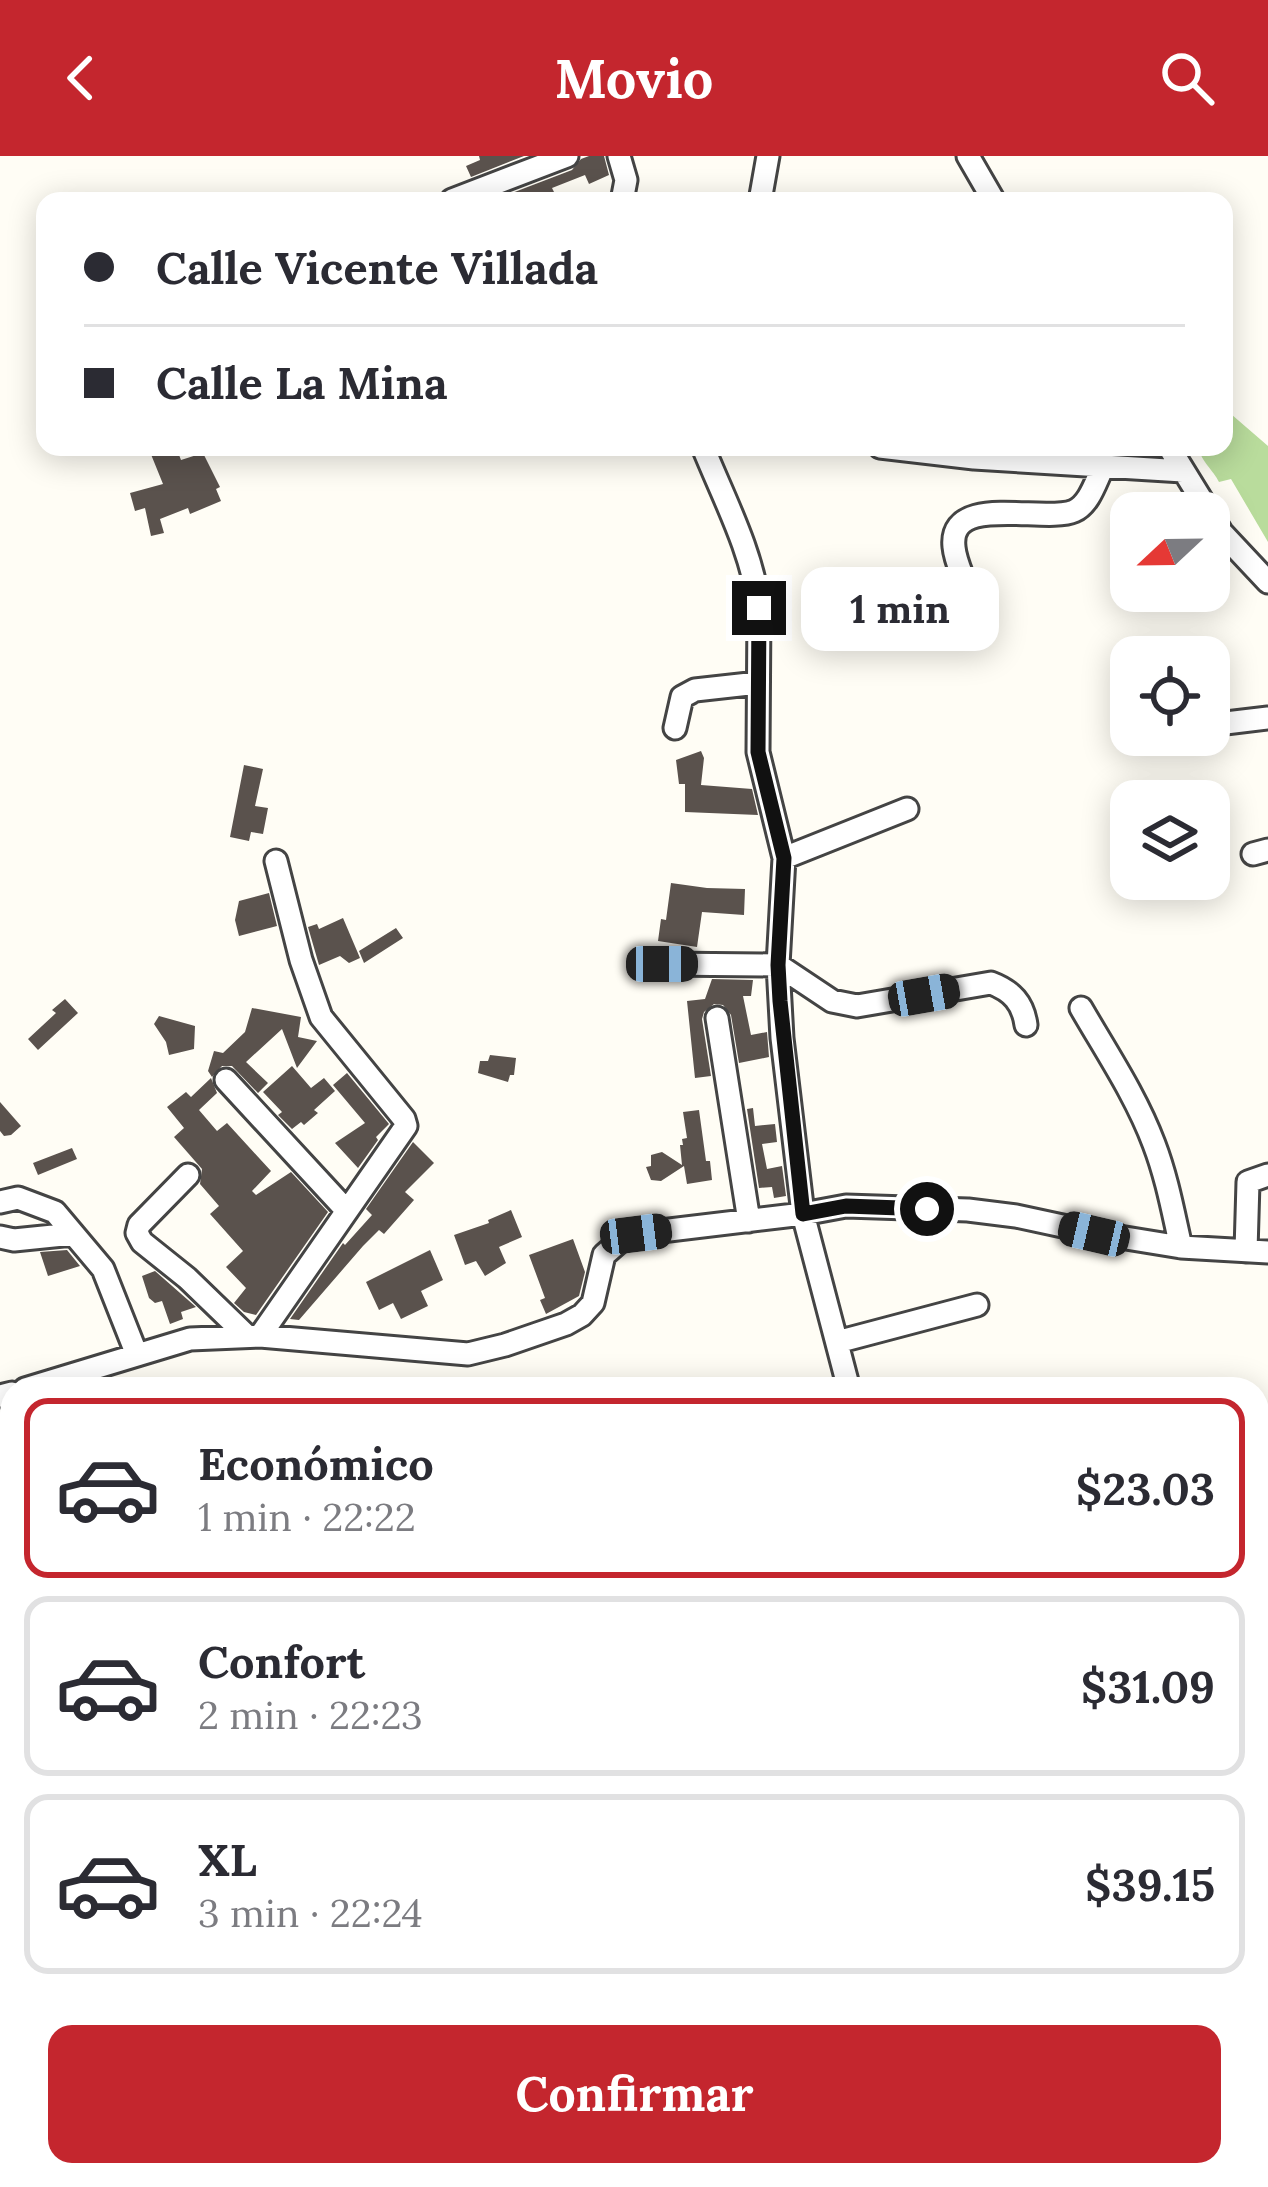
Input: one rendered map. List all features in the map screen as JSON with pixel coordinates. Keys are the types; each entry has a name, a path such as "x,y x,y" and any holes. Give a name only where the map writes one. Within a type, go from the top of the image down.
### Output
{"street":[{"path":"473,192 567,156"},
{"path":"619,156 626,180 624,192"},
{"path":"762,192 769,156"},
{"path":"968,156 989,192"},
{"path":"707,456 756,587 758,752 784,858 778,965 782,1038 803,1214 846,1377"},
{"path":"957,456 1183,471"},
{"path":"1174,456 1222,533 1268,583"},
{"path":"965,583 954,546 956,528 964,519 1003,512 1073,512 1085,503 1104,465"},
{"path":"675,728 682,697 695,690 758,683"},
{"path":"1230,724 1268,718"},
{"path":"784,858 907,809"},
{"path":"253,1336 406,1123 321,1017 276,861"},
{"path":"662,964 778,965 832,1001 857,1006 991,983 1016,998 1026,1025"},
{"path":"1081,1008 1152,1139 1180,1247"},
{"path":"717,1018 749,1221"},
{"path":"226,1080 347,1211"},
{"path":"65,1377 190,1340 253,1336 468,1354 582,1315 593,1303 604,1255 636,1234 846,1206 968,1210 1180,1247 1257,1252 1248,1182 1268,1174"},
{"path":"188,1175 139,1225 137,1233 253,1336"},
{"path":"0,1202 18,1198 55,1212 103,1269 137,1355"},
{"path":"0,1237 73,1234"},
{"path":"837,1342 977,1305"}],"green space":[{"path":"1233,416 1268,446 1268,542 1231,479 1219,482 1202,456 1233,456"}],"building":[{"path":"479,156 524,156 471,177 466,166 480,160"},
{"path":"604,156 609,175 589,184 585,175 552,188 554,192 515,192 572,170 581,159"},
{"path":"152,456 179,456 181,460 204,456 220,487 216,489 221,501 190,514 188,508 160,519 164,533 151,536 145,508 135,511 130,493 163,484"},
{"path":"701,751 701,785 752,789 758,815 685,812 685,784 679,784 676,760"},
{"path":"244,765 263,769 255,806 268,808 263,834 251,832 249,841 230,837"},
{"path":"671,883 745,889 744,915 702,912 697,947 658,941"},
{"path":"269,893 277,926 239,936 235,920 239,901"},
{"path":"343,918 360,958 349,963 340,956 319,965 308,927 317,924 319,929"},
{"path":"396,928 403,938 364,963 359,951"},
{"path":"712,979 753,980 751,996 743,996 751,1035 767,1032 769,1057 739,1063 731,1015 723,1005 714,1004 702,1019 711,1076 695,1078 687,1001 705,999"},
{"path":"65,999 78,1013 38,1050 28,1039"},
{"path":"252,1008 301,1017 298,1037 317,1041 297,1068 282,1029 246,1062 268,1083 258,1093 232,1066 222,1066 212,1077 208,1071 214,1051 223,1053 245,1032"},
{"path":"159,1016 195,1026 194,1049 169,1055 154,1024"},
{"path":"490,1055 516,1058 508,1082 478,1073 480,1061 488,1061"},
{"path":"292,1066 311,1088 324,1078 335,1091 314,1110 318,1113 292,1129 263,1092"},
{"path":"347,1073 389,1124 358,1168 335,1143 365,1123 333,1085"},
{"path":"211,1078 217,1093 199,1110 217,1131 227,1123 271,1171 252,1191 256,1195 291,1172 328,1212 256,1315 234,1303 246,1288 226,1267 243,1251 210,1214 219,1206 200,1184 202,1169 174,1137 184,1128 167,1107 186,1092 191,1097"},
{"path":"0,1102 21,1126 11,1135 0,1131"},
{"path":"753,1108 755,1126 775,1124 777,1142 762,1144 767,1169 782,1166 786,1196 774,1198 772,1187 759,1188 747,1109"},
{"path":"699,1110 712,1180 687,1184 684,1166 661,1181 651,1180 646,1167 651,1166 651,1155 662,1152 682,1165 680,1145 687,1138 683,1112"},
{"path":"413,1142 434,1163 405,1192 414,1200 384,1234 379,1230 363,1246 299,1320 290,1319 343,1243 372,1215 366,1209"},
{"path":"72,1148 77,1159 38,1175 33,1163"},
{"path":"511,1210 522,1237 499,1247 506,1263 485,1276 476,1261 465,1265 454,1235"},
{"path":"573,1239 585,1272 579,1296 546,1314 529,1255"},
{"path":"67,1250 80,1266 48,1276 40,1252"},
{"path":"430,1250 443,1280 421,1291 428,1306 401,1319 393,1303 379,1310 366,1282"},
{"path":"155,1271 196,1307 181,1312 183,1319 170,1324 162,1301 149,1298 142,1276"}],"route":[{"path":"759,608 758,752 784,858 778,965 803,1214 846,1206 927,1209"}]}
